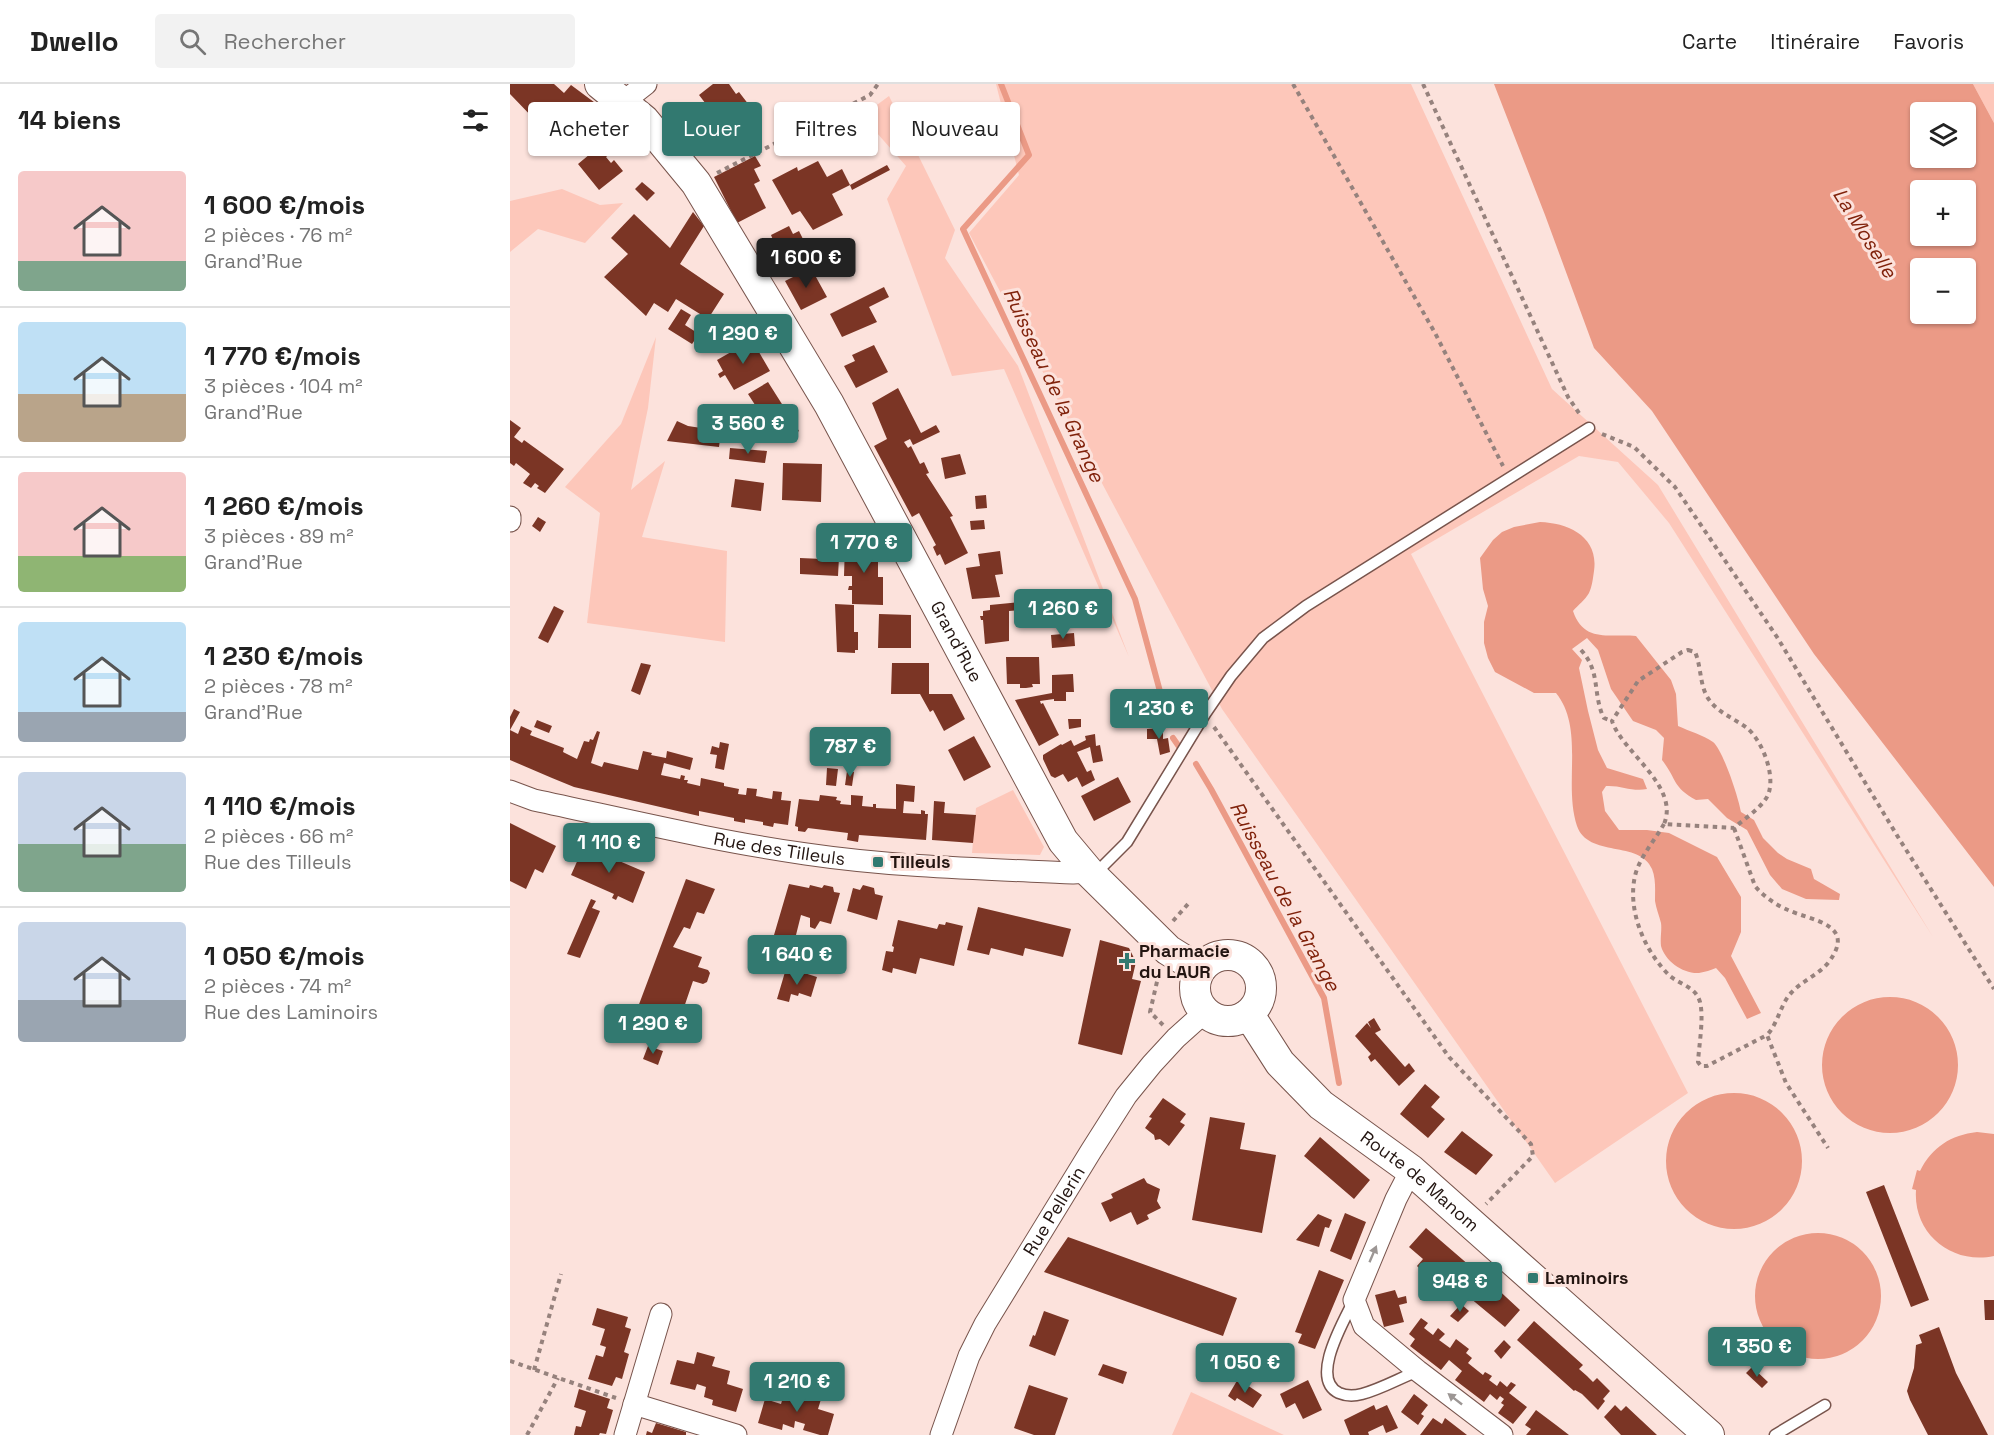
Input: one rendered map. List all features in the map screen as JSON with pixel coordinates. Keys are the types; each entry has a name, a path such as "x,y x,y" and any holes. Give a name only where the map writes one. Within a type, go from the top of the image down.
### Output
{"street":[{"name":"Grand'Rue","path":"600,84 623,102"},
{"path":"623,102 646,84"},
{"name":"Grand'Rue","path":"650,127 696,183 829,404 1063,841 1089,872 1168,950 1200,970"},
{"name":"Rue des Tilleuls","path":"510,791 534,800 741,844 808,855 1064,873 1089,872"},
{"path":"1227,955 1238,956 1248,961 1256,969 1260,979 1262,989 1260,1000 1246,1016 1236,1021 1225,1022 1214,1019 1198,1003 1195,992 1200,970 1217,957 1227,955"},
{"name":"Rue Pellerin","path":"941,1435 969,1356 985,1324 1091,1151 1126,1096 1152,1064 1205,1012"},
{"name":"Route de Manom","path":"1246,1016 1256,1024 1280,1063 1321,1105 1412,1170 1709,1435"},
{"path":"1412,1170 1396,1199 1354,1300 1364,1326 1418,1371 1502,1435"},
{"path":"625,1435 662,1314"},
{"path":"634,1404 736,1435"}],"lane":[{"path":"1089,872 1100,869 1127,842 1204,714 1231,676 1263,638 1306,606 1589,428"},
{"path":"1354,1300 1326,1366 1326,1378 1334,1390 1346,1396 1361,1395 1418,1371"},
{"path":"1775,1435 1825,1405"}],"path":[{"path":"696,183 870,95 878,84"},
{"path":"1293,84 1435,333 1509,477"},
{"path":"1423,84 1568,397 1589,428 1634,447 1675,487 1777,637 1898,837 1994,989"},
{"path":"1581,650 1589,659 1593,669 1604,718 1612,721 1621,740 1647,767 1666,806 1667,815 1664,824 1638,868 1634,890 1635,909 1649,950 1663,969 1675,980 1692,989 1700,1003 1698,1062 1701,1066 1707,1066 1767,1035 1773,1029 1784,1003 1793,990 1827,964 1838,944 1836,932 1831,926 1785,909 1760,892 1755,886 1735,828"},
{"path":"1612,721 1634,685 1682,652 1695,652 1704,691 1711,703 1755,735 1763,747 1768,759 1769,789 1766,800 1735,828 1664,824"},
{"path":"1204,714 1449,1057 1531,1144 1533,1156 1468,1221"},
{"path":"1160,972 1150,1012 1168,1029"},
{"path":"1767,1035 1786,1083 1828,1148"},
{"path":"534,1370 561,1274"},
{"path":"510,1361 634,1404"},
{"path":"527,1435 558,1378"}],"shaded area":[{"path":"996,84 1411,84 1552,389 1658,485 1933,937 1669,523 1618,462 1579,456 1411,554 1688,1093 1555,1183 1222,709 969,233 1019,175 1014,156 1020,156 1020,102 1001,102"},
{"path":"1973,84 1994,84 1994,123"},
{"path":"889,96 892,102 890,102 890,148 878,134 878,104"},
{"path":"897,156 919,156 955,230 945,258 1018,366 1129,657 1004,369 952,376 887,199 906,166"},
{"path":"562,189 600,205 623,203 585,243 538,229 510,252 510,201"},
{"path":"656,337 648,408 631,490 665,461 642,537 727,551 725,642 587,623 600,513 565,487 621,424"},
{"path":"1013,790 1044,847 1040,855 972,853 976,808"},
{"path":"1191,1392 1284,1435 1172,1435"}],"water":[{"name":"La Moselle","path":"1494,84 1973,84 1994,123 1994,887 1814,654 1652,411 1594,348"},
{"path":"1540,522 1571,529 1580,534 1592,549 1594,571 1590,591 1573,611 1578,621 1591,633 1636,636 1671,680 1676,694 1678,726 1705,737 1717,747 1730,775 1741,812 1754,820 1763,838 1778,853 1811,869 1814,879 1840,894 1839,900 1806,899 1782,889 1770,875 1747,830 1727,818 1708,799 1696,800 1679,787 1662,760 1664,738 1656,730 1633,721 1611,689 1598,650 1587,638 1572,649 1582,660 1579,668 1588,711 1598,750 1607,768 1643,779 1647,789 1636,790 1606,786 1602,792 1605,811 1619,830 1669,833 1717,857 1741,897 1741,932 1731,956 1761,1013 1747,1019 1725,978 1716,968 1693,973 1675,966 1666,957 1661,946 1661,923 1655,901 1655,881 1652,869 1646,860 1626,851 1592,842 1583,836 1577,826 1572,793 1572,740 1565,707 1556,693 1534,693 1495,672 1488,658 1484,643 1484,622 1488,606 1483,589 1480,558 1502,532"},
{"path":"1890,997 1916,1002 1928,1008 1938,1017 1947,1027 1953,1039 1958,1065 1953,1091 1947,1103 1938,1113 1928,1122 1916,1128 1890,1133 1864,1128 1852,1122 1842,1113 1833,1103 1827,1091 1822,1065 1827,1039 1833,1027 1842,1017 1852,1008 1864,1002"},
{"path":"1734,1093 1760,1098 1772,1104 1782,1113 1791,1123 1797,1135 1802,1161 1797,1187 1791,1199 1782,1209 1772,1218 1760,1224 1734,1229 1708,1224 1696,1218 1686,1209 1677,1199 1671,1187 1666,1161 1671,1135 1677,1123 1686,1113 1696,1104 1708,1098"},
{"path":"1977,1132 1994,1134 1994,1256 1978,1258 1950,1251 1928,1233 1917,1206 1916,1190 1912,1189 1917,1170 1920,1171 1936,1149 1951,1139"},
{"path":"1818,1233 1842,1238 1862,1252 1876,1272 1881,1296 1876,1320 1862,1340 1842,1354 1818,1359 1794,1354 1774,1340 1760,1320 1755,1296 1760,1272 1774,1252 1794,1238"}],"building":[{"path":"510,84 554,84 564,93 571,85 594,102 528,102 528,113 510,94"},
{"path":"713,84 729,84 736,94 739,92 747,102 704,102 699,95"},
{"path":"588,156 607,156 611,163 614,160 623,171 599,190 578,164"},
{"path":"755,156 761,166 754,169 760,181 754,184 766,208 737,223 714,177"},
{"path":"818,161 827,177 842,169 850,185 832,194 843,215 813,230 800,211 792,215 772,180 797,167 798,171"},
{"path":"887,165 890,170 852,190 850,185"},
{"path":"642,182 655,193 647,201 635,189"},
{"path":"693,212 704,226 680,264 724,294 708,319 676,299 668,312 654,303 646,316 604,277 628,254 611,238 634,214 670,248"},
{"path":"789,226 793,234 799,231 804,241 798,244 803,254 774,269 762,246 773,240 771,235"},
{"path":"811,268 827,297 801,310 785,281"},
{"path":"884,287 889,297 869,307 877,322 842,337 830,314"},
{"path":"681,309 691,315 685,325 699,334 692,344 668,329"},
{"path":"710,321 721,327 712,346 699,338"},
{"path":"752,340 770,371 734,390 725,375 720,378 718,374 723,371 717,360"},
{"path":"874,345 888,372 856,388 844,366 855,361 852,355"},
{"path":"768,382 799,431 780,443 769,425 744,440 730,417 746,407 750,413 757,408 748,394"},
{"path":"898,388 921,433 936,425 940,432 913,445 910,439 904,442 908,448 911,446 920,464 924,462 929,473 926,474 953,516 950,517 968,553 945,565 940,554 937,556 933,547 936,545 919,513 912,517 874,446 887,439 872,403"},
{"path":"510,420 521,428 514,437 522,443 524,440 564,469 545,493 537,488 539,486 535,483 531,488 523,483 530,474 516,463 514,466 510,463"},
{"path":"677,421 688,426 721,431 719,447 667,441"},
{"path":"730,448 767,451 765,463 729,459"},
{"path":"960,454 966,474 945,479 941,458"},
{"path":"783,463 822,464 821,502 782,500"},
{"path":"735,479 764,483 761,511 731,507"},
{"path":"986,495 987,508 976,509 975,496"},
{"path":"538,517 546,522 540,532 532,526"},
{"path":"984,520 985,529 971,530 970,521"},
{"path":"845,544 882,546 881,559 878,559 878,577 883,577 883,605 852,604 852,590 848,590 849,586 852,586 852,576 844,576"},
{"path":"1000,551 1003,574 995,575 1000,597 972,599 966,568 980,566 978,554"},
{"path":"823,556 839,557 838,576 800,574 800,558 823,559"},
{"path":"1020,602 1020,610 1009,611 1009,641 985,644 983,620 980,616 983,616 983,611 990,610 990,605"},
{"path":"835,604 854,605 854,632 858,632 858,650 855,650 855,653 837,652"},
{"path":"554,606 564,611 548,643 538,638"},
{"path":"1042,611 1042,620 1031,621 1030,612"},
{"path":"879,614 911,615 911,648 878,648"},
{"path":"1074,633 1075,646 1052,648 1051,635"},
{"path":"1006,657 1039,657 1040,684 1020,688 1020,684 1007,684"},
{"path":"641,663 651,665 640,695 631,691"},
{"path":"892,663 929,663 929,694 952,694 965,719 944,731 933,710 930,712 920,694 891,694"},
{"path":"1073,674 1074,692 1066,692 1066,701 1054,701 1054,699 1040,701 1059,735 1039,746 1015,700 1052,693 1052,675"},
{"path":"514,709 520,712 510,730 510,717"},
{"path":"1068,719 1081,719 1081,727 1069,729"},
{"path":"537,720 552,726 549,733 534,727"},
{"path":"521,726 532,731 530,735 564,748 563,752 577,759 584,741 593,740 597,731 600,732 591,763 602,767 604,762 638,770 643,751 666,758 667,751 693,758 690,770 664,763 661,775 680,779 681,775 685,776 684,780 688,780 687,783 700,786 701,778 724,783 724,786 739,789 738,794 746,795 747,788 757,789 756,796 772,799 773,791 782,792 781,800 791,801 788,825 774,823 773,827 763,825 763,822 745,819 745,823 734,821 734,818 699,811 699,816 574,787 510,760 510,730 518,734"},
{"path":"1163,728 1163,739 1168,738 1170,752 1160,755 1157,739 1147,739 1147,729"},
{"path":"1095,734 1096,746 1100,745 1103,761 1093,763 1090,747 1077,752 1087,772 1091,770 1095,780 1082,787 1077,777 1068,782 1063,774 1055,778 1051,776 1043,755 1061,744 1071,740 1074,746 1086,740 1085,736"},
{"path":"974,736 991,767 964,781 948,750"},
{"path":"720,742 729,744 724,770 715,768 717,755 710,754 712,746 719,748"},
{"path":"827,768 838,769 836,786 826,785"},
{"path":"847,771 854,772 852,786 845,785"},
{"path":"1118,777 1131,802 1094,821 1081,796"},
{"path":"896,784 915,786 914,802 904,801 903,813 921,814 921,810 928,814 926,840 859,835 858,842 847,840 848,833 808,828 805,832 798,831 798,827 795,826 799,799 819,801 820,795 837,797 836,800 841,801 840,804 851,805 851,795 863,796 862,806 873,807 873,804 876,804 876,808 896,809"},
{"path":"934,801 945,802 944,813 976,815 973,843 932,840"},
{"path":"510,823 556,846 543,873 535,869 526,889 510,881"},
{"path":"584,846 645,872 633,903 618,896 616,900 612,898 614,894 571,875"},
{"path":"686,879 715,889 704,914 697,912 690,929 684,927 673,947 702,957 698,967 710,973 707,982 703,984 693,981 679,1022 638,1007"},
{"path":"789,884 809,888 810,885 822,888 824,885 833,887 834,892 840,893 831,924 820,921 815,929 810,927 810,918 801,915 795,939 774,935"},
{"path":"863,885 874,888 875,894 883,896 877,920 847,911 853,888 860,890"},
{"path":"591,899 596,901 592,908 600,911 580,958 567,954"},
{"path":"978,907 1071,929 1063,957 1025,948 1023,956 991,948 989,955 967,950"},
{"path":"898,920 937,929 939,924 945,925 946,922 963,926 954,966 920,958 916,974 893,968 892,973 882,970 886,951 893,952 894,947 892,946"},
{"path":"1100,940 1129,948 1136,962 1132,979 1141,981 1122,1055 1078,1044"},
{"path":"798,971 817,977 811,997 799,993 798,996 791,994 789,1002 777,999 785,972 797,975"},
{"path":"1374,1018 1381,1030 1375,1033 1405,1067 1409,1063 1415,1071 1399,1086 1375,1059 1371,1062 1368,1057 1371,1054 1355,1036 1367,1023 1371,1028 1368,1022"},
{"path":"648,1046 663,1051 658,1065 643,1059"},
{"path":"1425,1084 1440,1097 1431,1107 1445,1119 1428,1138 1400,1114"},
{"path":"1163,1098 1186,1114 1180,1122 1185,1125 1169,1146 1160,1139 1155,1140 1154,1135 1145,1128 1152,1118 1149,1117"},
{"path":"1210,1117 1245,1123 1240,1149 1276,1155 1262,1233 1192,1220"},
{"path":"1462,1131 1493,1155 1476,1175 1444,1152"},
{"path":"1320,1137 1370,1180 1354,1199 1304,1156"},
{"path":"1144,1178 1147,1183 1160,1189 1157,1201 1161,1208 1147,1215 1149,1219 1137,1225 1131,1212 1110,1222 1101,1203 1113,1198 1111,1194"},
{"path":"1884,1185 1929,1300 1911,1307 1866,1192"},
{"path":"1345,1213 1366,1222 1351,1260 1330,1251"},
{"path":"1318,1214 1332,1220 1329,1228 1325,1227 1319,1247 1296,1240"},
{"path":"1426,1228 1477,1272 1476,1274 1488,1288 1492,1284 1520,1310 1505,1327 1434,1268 1427,1276 1417,1266 1423,1259 1409,1247"},
{"path":"1068,1237 1237,1298 1223,1336 1044,1272"},
{"path":"1319,1270 1344,1280 1315,1349 1298,1343 1302,1334 1295,1332"},
{"path":"1395,1290 1398,1298 1406,1296 1407,1303 1399,1305 1404,1322 1384,1327 1375,1295"},
{"path":"1984,1300 1994,1300 1994,1320 1985,1320"},
{"path":"1461,1304 1469,1311 1458,1322 1450,1316"},
{"path":"597,1308 628,1317 625,1327 631,1329 624,1352 629,1354 622,1379 616,1377 612,1386 588,1379 596,1355 603,1357 606,1347 600,1345 605,1329 592,1325"},
{"path":"1044,1311 1069,1320 1055,1356 1029,1346"},
{"path":"1421,1318 1428,1323 1424,1328 1433,1335 1438,1328 1445,1334 1439,1340 1450,1348 1456,1339 1469,1349 1466,1353 1472,1358 1468,1363 1483,1375 1485,1372 1492,1376 1489,1380 1497,1386 1500,1381 1507,1387 1511,1382 1516,1385 1509,1393 1527,1407 1513,1424 1498,1413 1504,1405 1501,1403 1504,1399 1500,1396 1497,1400 1490,1394 1484,1402 1455,1380 1462,1371 1449,1360 1441,1370 1410,1346 1415,1339 1409,1334"},
{"path":"1534,1321 1583,1365 1579,1369 1593,1382 1597,1378 1610,1391 1598,1410 1517,1340"},
{"path":"1939,1327 1956,1373 1988,1435 1928,1435 1910,1400 1907,1391 1914,1368 1916,1345 1922,1343 1919,1335"},
{"path":"1504,1340 1511,1347 1501,1359 1494,1351"},
{"path":"697,1352 715,1357 712,1366 730,1371 727,1384 743,1389 736,1412 712,1405 713,1400 704,1397 706,1387 697,1384 695,1390 670,1384 677,1360 694,1364"},
{"path":"1103,1364 1127,1372 1123,1384 1098,1375"},
{"path":"1752,1367 1768,1382 1762,1388 1746,1373"},
{"path":"1238,1379 1262,1395 1253,1408 1237,1398 1235,1401 1228,1396"},
{"path":"1308,1380 1322,1410 1303,1419 1295,1403 1286,1408 1280,1394"},
{"path":"1029,1385 1068,1398 1055,1435 1034,1435 1014,1428"},
{"path":"579,1389 610,1399 607,1408 613,1410 606,1434 574,1435 576,1426 581,1427 586,1411 574,1407"},
{"path":"785,1391 802,1396 804,1391 822,1396 818,1409 834,1414 828,1435 803,1430 805,1424 795,1421 794,1428 783,1424 782,1430 758,1423 765,1399 781,1404"},
{"path":"1414,1394 1428,1405 1421,1414 1424,1416 1418,1425 1401,1412"},
{"path":"1374,1405 1376,1410 1387,1405 1398,1428 1386,1433 1383,1425 1368,1432 1369,1435 1350,1435 1344,1420"},
{"path":"1615,1405 1621,1411 1626,1406 1657,1435 1621,1435 1604,1417"},
{"path":"1536,1410 1569,1435 1526,1435 1531,1429 1525,1425"},
{"path":"1433,1418 1442,1424 1445,1418 1467,1435 1420,1435"},
{"path":"656,1423 686,1432 686,1435 646,1435 647,1431 652,1433"}],"waterway":[{"name":"Ruisseau de la Grange","path":"1001,84 1029,155 963,229 1135,599 1168,721"},
{"name":"Ruisseau de la Grange","path":"1173,738 1180,748"},
{"name":"Ruisseau de la Grange","path":"1196,764 1324,998 1339,1083"}],"place":[{"name":"Tilleuls","path":"878,862"},
{"name":"Pharmacie du LAUR","path":"1127,961"},
{"name":"Laminoirs","path":"1533,1278"}]}
